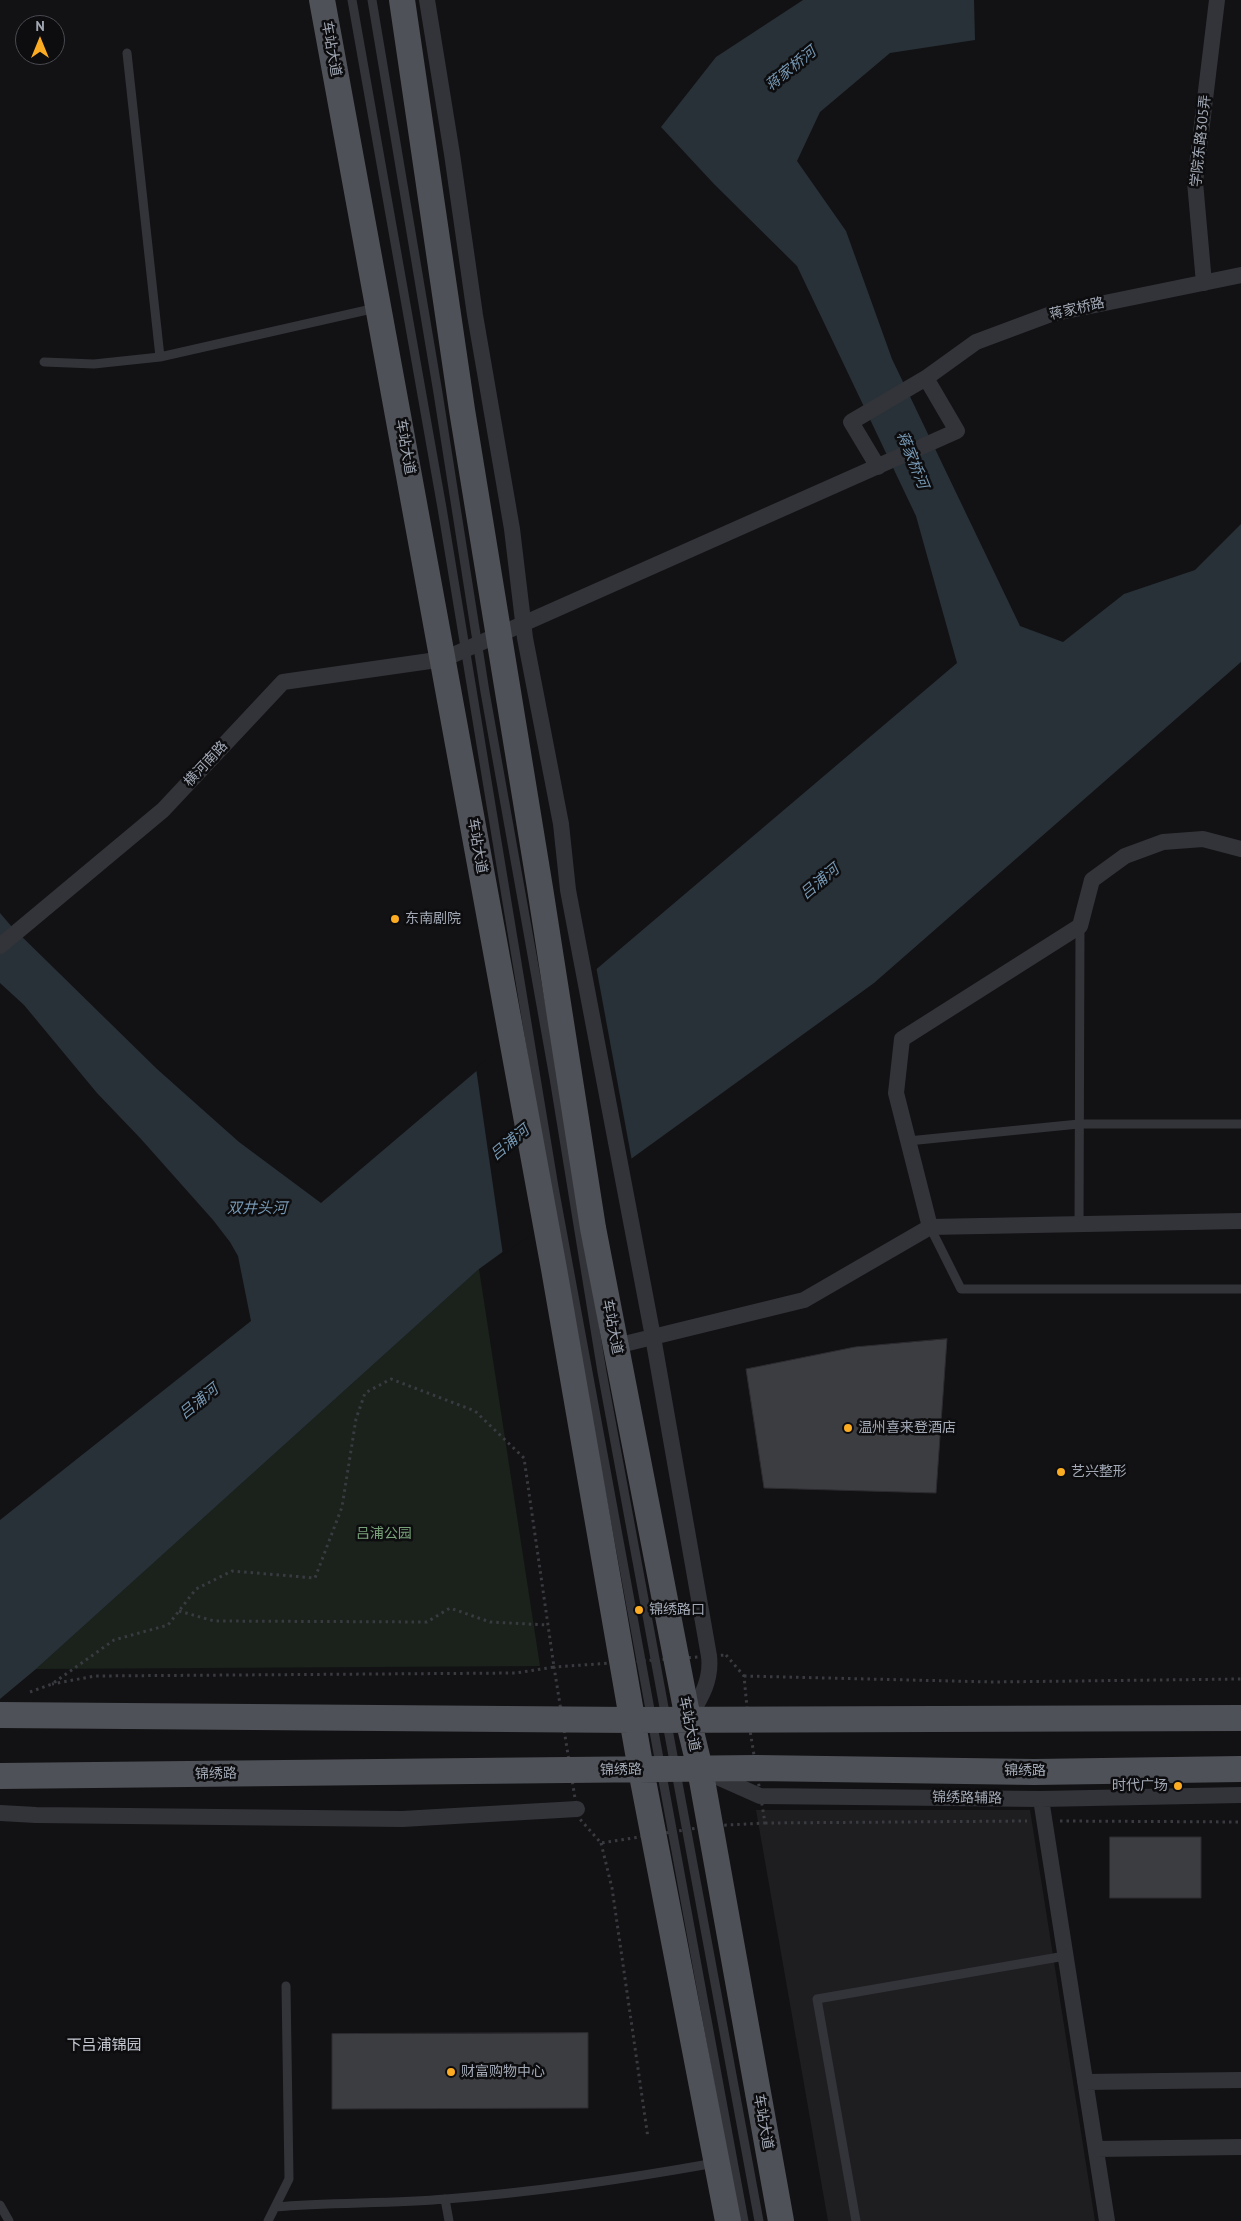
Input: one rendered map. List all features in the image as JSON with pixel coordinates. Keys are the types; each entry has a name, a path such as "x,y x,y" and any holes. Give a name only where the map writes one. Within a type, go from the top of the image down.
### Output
{"main road":[{"name":"车站大道","path":"322,0 379,308 471,647 540,888 593,1228 616,1346 660,1720 669,1770 780,2221"},
{"name":"车站大道","path":"402,0 462,410 471,647 486,894 554,1269 660,1720 669,1770 717,2163 728,2221"},
{"path":"2,1715 660,1720 1241,1718"},
{"name":"锦绣路","path":"0,1776 756,1768 1034,1772 1241,1769"}],"street":[{"path":"426,0 452,154 475,316 512,529 524,622 561,824 568,890 631,1219 710,1666 705,1691 660,1720"},
{"name":"学院东路305弄","path":"1204,283 1195,182 1217,0"},
{"name":"蒋家桥路","path":"878,467 851,422 926,378 976,342 1051,314 1241,275"},
{"name":"横河南路","path":"0,946 163,810 283,682 471,647 957,431 926,378"},
{"path":"930,1227 896,1093 902,1039 1080,926 1092,880 1125,856 1163,842 1203,839 1241,849"},
{"path":"616,1346 804,1300 930,1227 1241,1221"},
{"name":"锦绣路辅路","path":"669,1770 760,1796 1041,1799 1241,1795"},
{"path":"1041,1799 1107,2221"},
{"path":"0,1813 402,1819 577,1809"},
{"path":"1085,2082 1241,2080"},
{"path":"1096,2149 1241,2147"}],"lane":[{"path":"352,0 442,508 471,647 554,1078 660,1720"},
{"path":"372,0 554,1187 660,1720"},
{"path":"128,53 160,357"},
{"path":"44,362 94,364 160,357 379,308"},
{"path":"1079,1224 1080,926"},
{"path":"908,1141 1079,1124 1241,1124"},
{"path":"930,1227 961,1290 1241,1289"},
{"path":"669,1770 744,2221"},
{"path":"669,1770 760,2221"},
{"path":"856,2221 817,1999 1065,1956"},
{"path":"268,2221 289,2179 286,1986"},
{"path":"275,2207 323,2203 445,2199 620,2180 717,2163"},
{"path":"445,2199 449,2221"},
{"path":"0,2205 9,2221"}],"path":[{"path":"22,1695 52,1684 95,1676 516,1673 554,1668 524,1458 475,1411 391,1379 365,1393 356,1420 342,1507 314,1578 232,1571 196,1589 168,1624 114,1640 52,1684"},
{"path":"179,1611 214,1621 427,1622 450,1608 490,1622 548,1624"},
{"path":"744,1676 993,1682 1241,1679"},
{"path":"765,1823 1028,1821"},
{"path":"1057,1821 1241,1822"},
{"path":"601,1843 612,1888 648,2138"}],"shaded area":[{"path":"756,1810 1030,1810 1095,2221 828,2221"}],"green space":[{"name":"吕浦公园","path":"479,1269 540,1666 36,1669"}],"water":[{"path":"803,0 974,0 975,40 890,53 820,112 797,161 846,231 892,359 1020,626 1063,642 1124,594 1195,570 1241,524 1241,662 874,983 479,1269 36,1669 0,1699 0,1520 251,1321 238,1256 230,1242 213,1220 141,1139 97,1093 24,1005 0,983 0,913 157,1069 239,1142 321,1203 957,663 916,516 797,266 714,184 661,127 716,57"}],"pier":[{"path":"596,966 632,1161 503,1255 476,1068"}],"building":[{"name":"温州喜来登酒店","path":"947,1339 936,1493 764,1488 746,1369 855,1347"},
{"path":"1110,1837 1201,1837 1201,1898 1110,1898"},
{"path":"588,2033 588,2108 332,2109 332,2034"}],"place":[{"name":"东南剧院","path":"395,919"},
{"name":"温州喜来登酒店","path":"848,1428"},
{"name":"艺兴整形","path":"1061,1472"},
{"name":"锦绣路口","path":"639,1610"},
{"name":"时代广场","path":"1178,1786"},
{"name":"财富购物中心","path":"451,2072"}],"district":[{"name":"下吕浦锦园","path":"104,2046"}],"water label":[{"name":"蒋家桥河","path":"791,69"},
{"name":"蒋家桥河","path":"912,460"},
{"name":"吕浦河","path":"820,882"},
{"name":"吕浦河","path":"510,1143"},
{"name":"双井头河","path":"257,1209"},
{"name":"吕浦河","path":"199,1402"}]}
